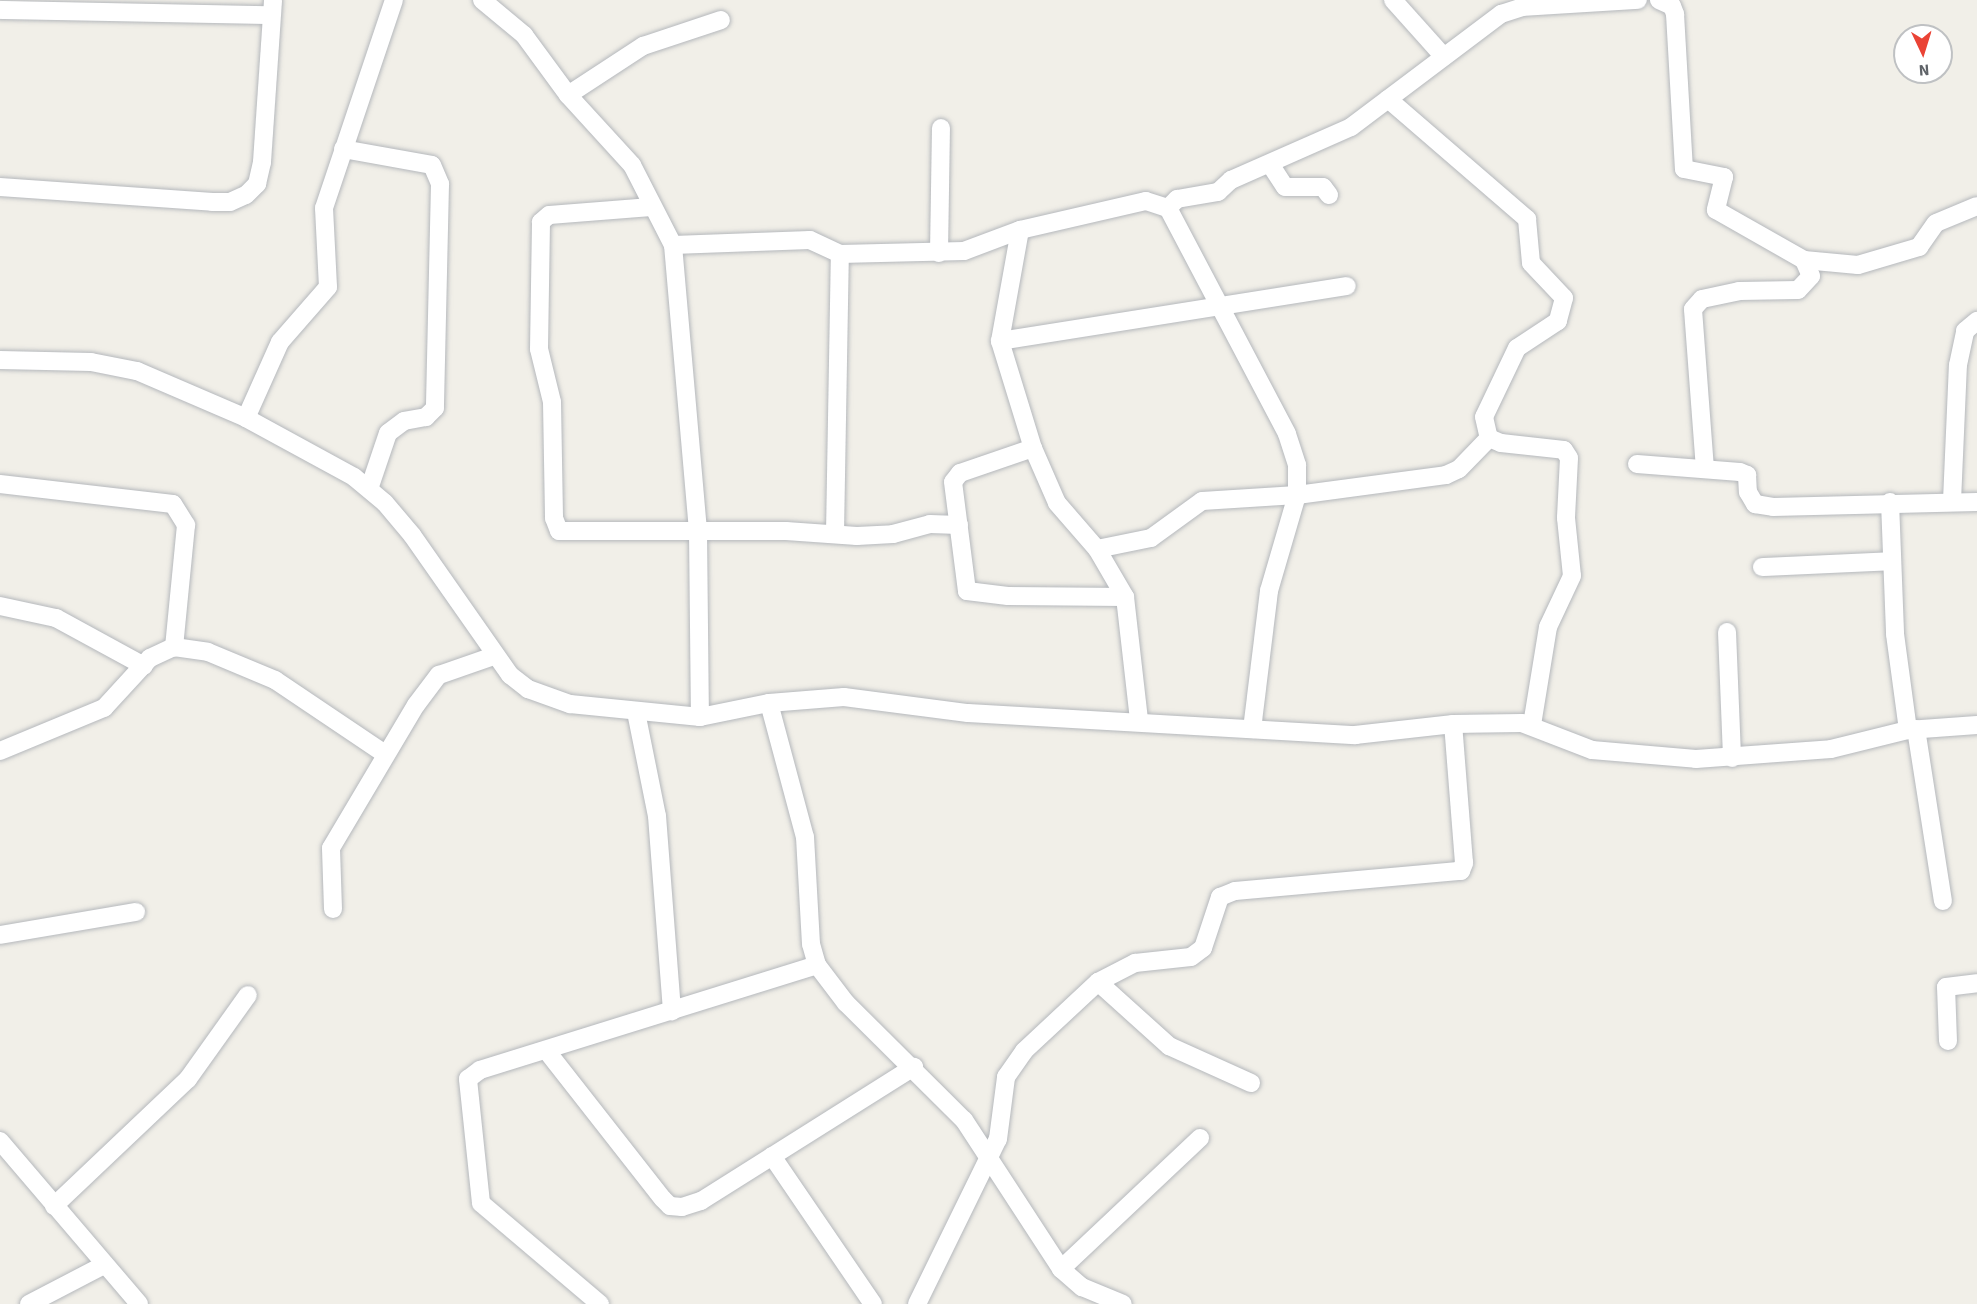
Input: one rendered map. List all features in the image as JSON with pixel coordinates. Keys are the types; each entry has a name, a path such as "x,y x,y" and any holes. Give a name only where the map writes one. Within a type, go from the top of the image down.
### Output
{"street":[{"path":"246,418 280,342 328,287 331,276 322,222 394,0"},
{"path":"482,0 524,34 568,95 632,165 651,207 673,245 698,531 700,717"},
{"path":"1393,0 1444,57"},
{"path":"1168,208 1177,199 1218,192 1231,180 1351,127 1501,14 1522,7 1638,0"},
{"path":"1659,0 1672,6 1675,14 1683,169 1724,177 1716,210 1804,260 1858,265 1897,256 1919,247 1936,223 1977,206"},
{"path":"0,10 272,8 262,162 257,184 246,195 230,202 212,202 0,187"},
{"path":"568,95 643,46 721,20"},
{"path":"1388,99 1527,219 1531,263 1564,298 1558,321 1516,348 1487,402 1484,417 1489,438"},
{"path":"939,253 941,128"},
{"path":"344,149 432,165 440,183 435,408 426,417 404,421 388,433 369,489"},
{"path":"1270,164 1285,187 1323,187 1329,195"},
{"path":"673,245 810,240 840,254 939,253 964,251 1020,230 1146,201 1168,208 1287,434 1296,465 1297,495 1269,591 1252,729"},
{"path":"651,207 549,215 541,222 539,349 552,402 556,527 565,533 698,531 882,535 930,524 959,525"},
{"path":"1020,230 1000,341 1033,448 1057,503 1097,549 1125,597 1138,720"},
{"path":"835,533 840,254"},
{"path":"1705,469 1693,309 1702,299 1739,291 1798,290 1811,276 1804,260"},
{"path":"1000,341 1220,309 1347,285"},
{"path":"1952,501 1958,365 1965,331 1977,321"},
{"path":"0,360 112,364 173,385 246,418 369,489 412,535 494,656 519,684 550,698 636,712 700,717 769,703 843,697 968,713 1138,720 1355,735 1453,724 1532,725 1592,750 1732,758 1831,749 1912,730 1977,725"},
{"path":"1097,549 1151,538 1202,501 1297,495 1446,475 1459,469 1489,438"},
{"path":"1489,438 1501,443 1564,450 1569,458 1566,518 1572,576 1548,627 1532,725"},
{"path":"1033,448 960,473 952,491 959,525 967,591 1008,596 1125,597"},
{"path":"1637,464 1747,475 1748,492 1755,504 1977,502"},
{"path":"0,484 173,504 186,525 174,647"},
{"path":"1890,502 1892,561 1912,730 1943,901"},
{"path":"1762,567 1892,561"},
{"path":"0,606 57,618 144,666"},
{"path":"1727,632 1732,758"},
{"path":"0,751 104,708 144,666 174,647 208,652 275,680 385,754"},
{"path":"333,909 331,848 385,754 439,675 494,656"},
{"path":"769,703 806,837 810,934 817,966 846,1003 914,1067 964,1120 1061,1269 1082,1287 1123,1304"},
{"path":"636,712 657,816 672,1011"},
{"path":"917,1304 988,1160 1003,1119 1006,1077 1024,1051 1098,982 1135,963 1191,957 1203,948 1220,897 1235,891 1461,871 1464,862 1453,724"},
{"path":"0,935 136,912"},
{"path":"600,1304 536,1246 487,1211 477,1194 468,1079 480,1070 817,966"},
{"path":"1098,982 1169,1046 1251,1083"},
{"path":"1948,1041 1946,987 1977,983"},
{"path":"54,1206 188,1079 248,995"},
{"path":"546,1050 670,1206 700,1201 914,1067"},
{"path":"1061,1269 1200,1138"},
{"path":"0,1141 139,1304"},
{"path":"772,1156 873,1304"},
{"path":"30,1304 104,1265"}]}
